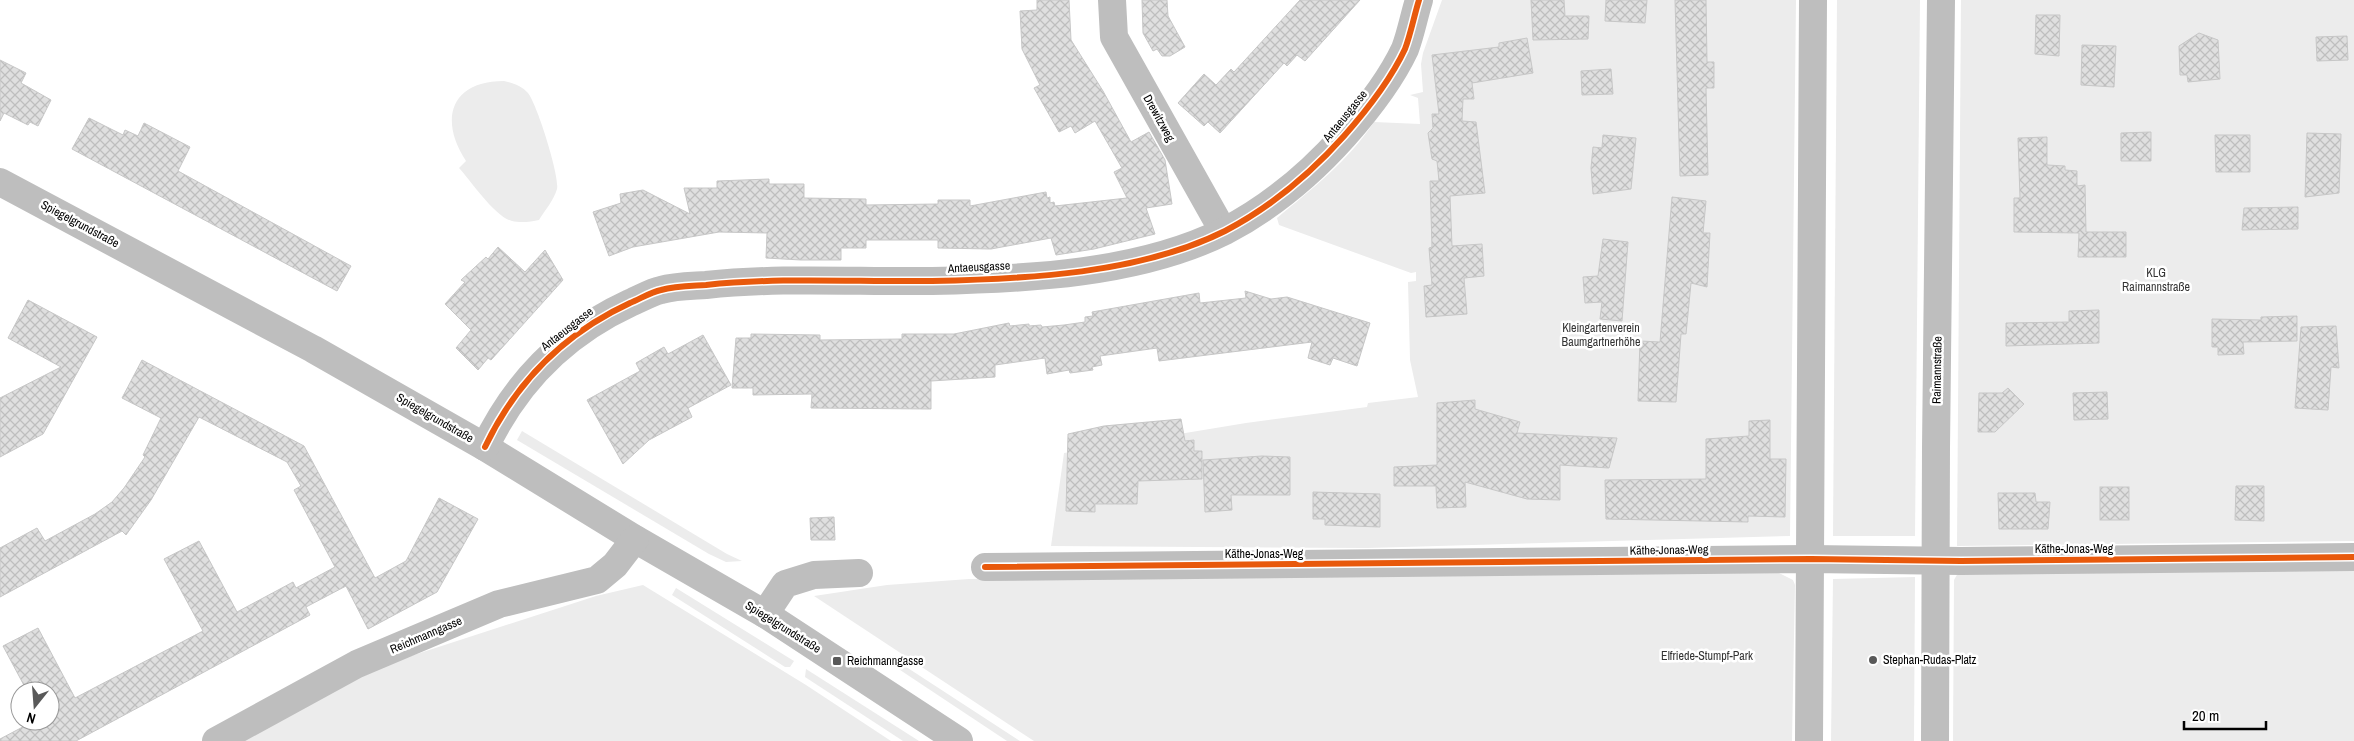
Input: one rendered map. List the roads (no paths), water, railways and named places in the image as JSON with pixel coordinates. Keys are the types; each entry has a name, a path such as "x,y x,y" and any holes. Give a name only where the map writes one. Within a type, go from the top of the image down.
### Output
{"street":[{"name":"Drewitzweg","path":"1112,0 1114,37 1223,231"},
{"name":"Antaeusgasse","path":"486,447 495,426 535,368 600,317 660,290 749,280 932,281 1048,275 1137,261 1198,242 1223,231 1248,218 1294,184 1326,156 1360,118 1391,76 1406,47 1420,0"},
{"path":"1809,741 1812,559 1813,0"},
{"name":"Raimannstraße","path":"1935,741 1941,0"},
{"name":"Spiegelgrundstraße","path":"0,182 313,349 486,447 635,538 765,614 959,741"},
{"name":"Reichmanngasse","path":"216,741 357,664 499,604 597,580 615,565 635,538"},
{"name":"Käthe-Jonas-Weg","path":"985,567 1812,559 2354,558"},
{"path":"765,614 785,584 814,575 859,573"}],"place":[{"name":"Stephan-Rudas-Platz","path":"1873,660"},
{"name":"Reichmanngasse","path":"837,661"}],"park label":[{"name":"KLG Raimannstraße","path":"2156,280"},
{"name":"Kleingartenverein Baumgartnerhöhe","path":"1601,335"},
{"name":"Elfriede-Stumpf-Park","path":"1707,656"}]}
